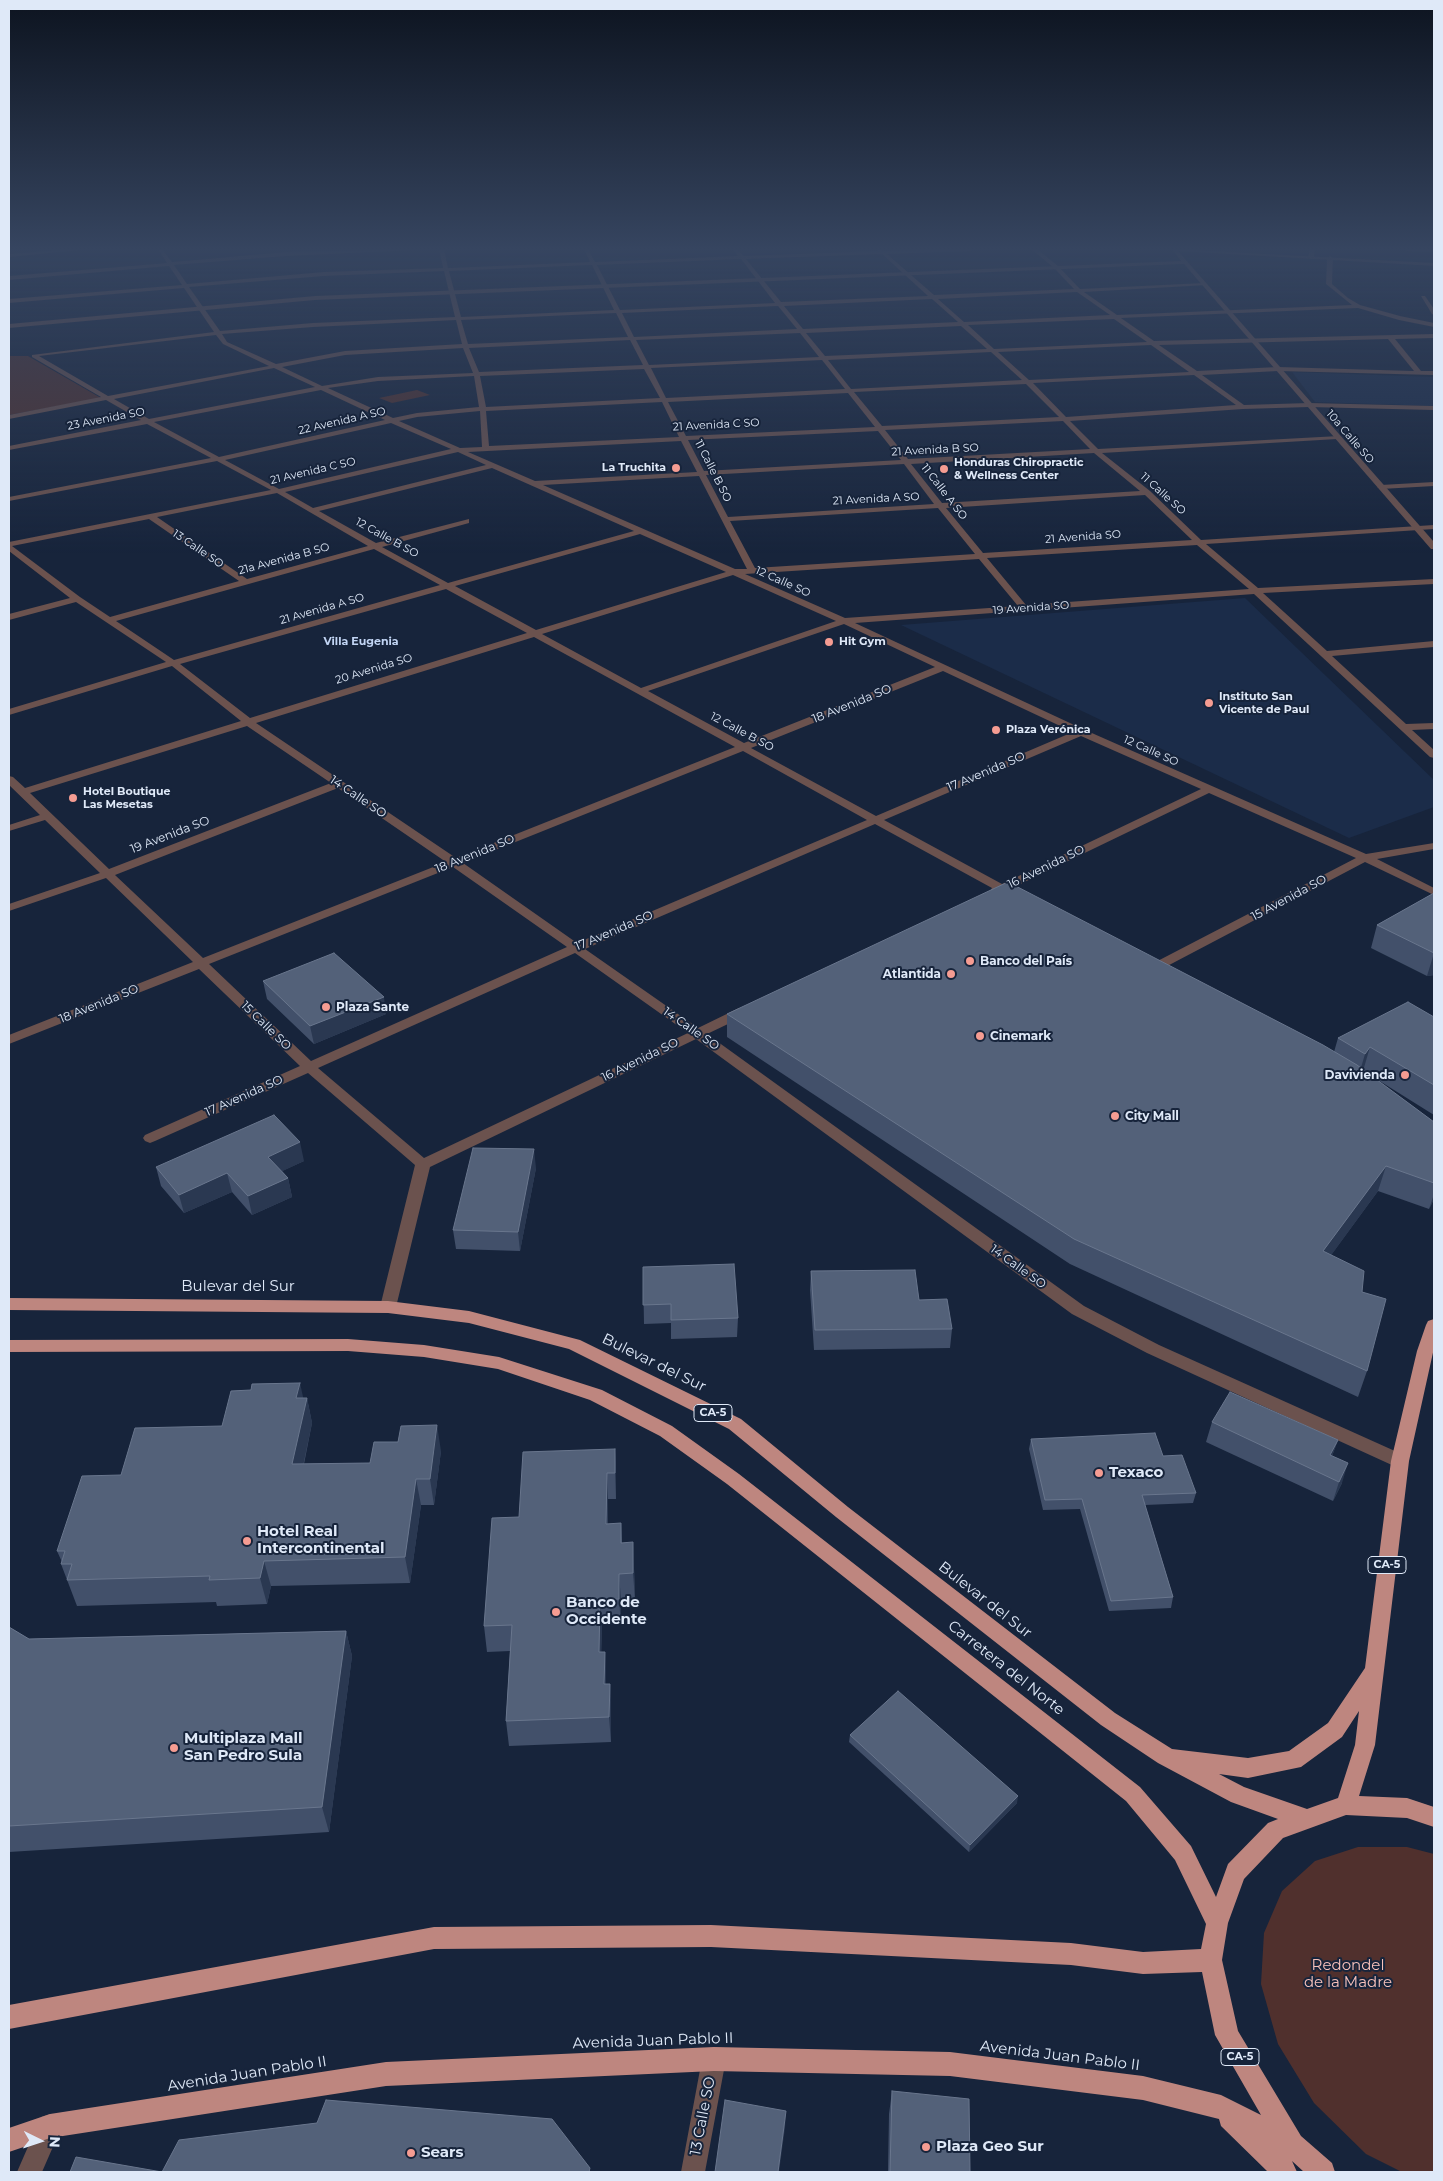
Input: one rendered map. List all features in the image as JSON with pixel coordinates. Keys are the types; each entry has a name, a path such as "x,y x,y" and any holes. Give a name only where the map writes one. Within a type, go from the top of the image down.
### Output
{"highway":[{"name":"Bulevar del Sur","path":"9,1304 388,1307 469,1317 574,1344 735,1424 842,1512 1108,1719 1165,1756 1238,1795 1307,1820"},
{"name":"CA-5","path":"1346,1805 1365,1745 1400,1461 1425,1351 1434,1325"},
{"name":"Carretera del Norte","path":"9,1346 348,1345 424,1351 498,1363 596,1395 666,1431 733,1479 1133,1794 1183,1853 1217,1923"},
{"path":"1165,1756 1248,1768 1294,1760 1335,1730 1374,1671"},
{"name":"CA-5","path":"1323,2172 1292,2145 1227,2036 1211,1960 1217,1923 1236,1872 1276,1830 1346,1805 1407,1808 1434,1817"},
{"path":"9,2017 434,1938 711,1936 1061,1954 1143,1963 1211,1960"},
{"name":"Avenida Juan Pablo II","path":"9,2140 50,2126 386,2074 714,2059 950,2064 1143,2088 1221,2107 1292,2145"},
{"path":"1221,2107 1285,2172"}],"street":[{"name":"12 Calle B SO","path":"70,351 34,356 147,421 313,510 375,546 1028,903"},
{"name":"12 Calle SO","path":"242,351 391,420 844,621 1081,732 1365,858 1434,892"},
{"path":"9,416 273,365 344,353 382,351"},
{"path":"467,351 477,375 483,409 486,448"},
{"name":"11 Calle B SO","path":"638,351 752,571"},
{"name":"11 Calle A SO","path":"817,351 940,506 1024,608"},
{"name":"11 Calle SO","path":"993,351 1028,382 1097,452 1147,493 1434,755"},
{"name":"23 Avenida SO","path":"9,448 323,388 378,380 997,351"},
{"path":"1164,351 1243,407"},
{"name":"10a Calle SO","path":"1262,351 1434,548"},
{"path":"1401,351 1419,373"},
{"name":"22 Avenida A SO","path":"9,499 218,459 416,415 483,409 1278,369 1434,373"},
{"name":"21 Avenida C SO","path":"9,546 278,491 458,450 1064,419 1309,404 1434,408"},
{"name":"21 Avenida B SO","path":"534,483 1337,437"},
{"path":"313,510 494,466"},
{"path":"1381,488 1434,484"},
{"name":"21 Avenida A SO","path":"726,519 1147,493"},
{"name":"13 Calle SO","path":"150,516 246,582"},
{"name":"21a Avenida B SO","path":"109,620 466,521"},
{"name":"21 Avenida SO","path":"733,572 1434,527"},
{"name":"21 Avenida A SO","path":"9,712 173,663 641,531"},
{"name":"14 Calle SO","path":"9,546 77,599 173,663 247,721 454,862 697,1033 1078,1310 1153,1349 1400,1461"},
{"name":"20 Avenida SO","path":"23,792 247,721 733,572"},
{"name":"19 Avenida SO","path":"640,691 844,621 1434,581"},
{"path":"9,617 77,599"},
{"path":"1324,654 1434,644"},
{"name":"18 Avenida SO","path":"9,1040 942,668"},
{"path":"1404,727 1434,726"},
{"name":"17 Avenida SO","path":"150,1138 576,948 1081,732"},
{"name":"15 Calle SO","path":"9,779 309,1067 423,1164"},
{"name":"19 Avenida SO","path":"9,908 107,874 339,784"},
{"name":"16 Avenida SO","path":"984,897 1209,789"},
{"path":"9,828 47,816"},
{"name":"15 Avenida SO","path":"1150,970 1365,858 1434,846"},
{"name":"16 Avenida SO","path":"423,1164 760,1003"},
{"path":"388,1307 423,1164"},
{"name":"13 Calle SO","path":"693,2172 714,2059"},
{"path":"29,2172 50,2126"}],"shaded area":[{"path":"1292,372 1434,377 1434,406 1315,402"},
{"name":"Instituto San Vicente de Paul","path":"1245,598 1434,780 1434,807 1349,838 901,625"}],"green space":[{"path":"9,356 28,356 101,398 9,415"},
{"path":"417,390 430,395 392,403 379,398"},
{"name":"Redondel de la Madre","path":"1358,1847 1407,1847 1434,1854 1434,2172 1402,2172 1366,2154 1314,2103 1278,2044 1261,1984 1264,1933 1282,1891 1315,1861"}],"building":[{"name":"City Mall","path":"1008,882 1323,1045 1357,1065 1434,1122 1434,1183 1386,1166 1323,1251 1364,1271 1362,1292 1386,1299 1367,1371 1074,1239 727,1014"},
{"path":"1434,893 1434,953 1377,925"},
{"path":"334,953 384,997 310,1026 263,981"},
{"path":"1408,1002 1434,1017 1434,1085 1370,1047 1365,1054 1338,1038"},
{"path":"274,1115 300,1142 268,1157 288,1178 248,1196 227,1173 179,1195 156,1167"},
{"path":"473,1148 534,1149 518,1232 453,1230"},
{"path":"734,1264 738,1318 671,1320 671,1304 643,1305 643,1267"},
{"path":"915,1270 919,1300 947,1299 952,1329 815,1330 811,1271"},
{"name":"Hotel Real Intercontinental","path":"300,1383 296,1398 307,1398 292,1464 370,1463 374,1442 398,1442 401,1426 437,1425 430,1479 416,1479 405,1557 264,1561 260,1578 209,1580 210,1576 67,1580 72,1564 61,1564 65,1551 57,1551 82,1476 121,1475 135,1428 222,1426 231,1391 251,1390 252,1384"},
{"path":"1230,1392 1338,1440 1330,1455 1348,1463 1339,1482 1212,1422"},
{"path":"1155,1433 1163,1456 1182,1455 1196,1493 1142,1495 1173,1597 1111,1601 1082,1499 1045,1500 1031,1439"},
{"name":"Banco de Occidente","path":"615,1449 615,1473 607,1473 606,1524 621,1523 621,1543 633,1542 633,1573 619,1574 619,1599 600,1600 599,1652 605,1652 604,1684 610,1684 609,1717 506,1721 512,1625 484,1626 492,1518 519,1517 523,1452"},
{"name":"Multiplaza Mall San Pedro Sula","path":"9,1627 29,1639 346,1631 322,1807 9,1826"},
{"path":"898,1691 1018,1796 970,1845 850,1735"},
{"name":"Plaza Geo Sur","path":"892,2091 969,2099 970,2172 890,2172"},
{"path":"326,2100 552,2119 590,2168 589,2172 162,2172 179,2140 317,2123"},
{"path":"725,2100 786,2111 778,2172 715,2172"},
{"path":"76,2157 162,2172 70,2172"}],"place":[{"name":"La Truchita","path":"676,468"},
{"name":"Honduras Chiropractic & Wellness Center","path":"944,469"},
{"name":"Hit Gym","path":"829,642"},
{"name":"Instituto San Vicente de Paul","path":"1209,703"},
{"name":"Plaza Verónica","path":"996,730"},
{"name":"Hotel Boutique Las Mesetas","path":"73,798"},
{"name":"Banco del País","path":"970,961"},
{"name":"Atlantida","path":"951,974"},
{"name":"Plaza Sante","path":"326,1007"},
{"name":"Cinemark","path":"980,1036"},
{"name":"Davivienda","path":"1405,1075"},
{"name":"City Mall","path":"1115,1116"},
{"name":"Texaco","path":"1099,1473"},
{"name":"Hotel Real Intercontinental","path":"247,1541"},
{"name":"Banco de Occidente","path":"556,1612"},
{"name":"Multiplaza Mall San Pedro Sula","path":"174,1748"},
{"name":"Plaza Geo Sur","path":"926,2147"},
{"name":"Sears","path":"411,2153"}],"district":[{"name":"Villa Eugenia","path":"361,642"}]}
